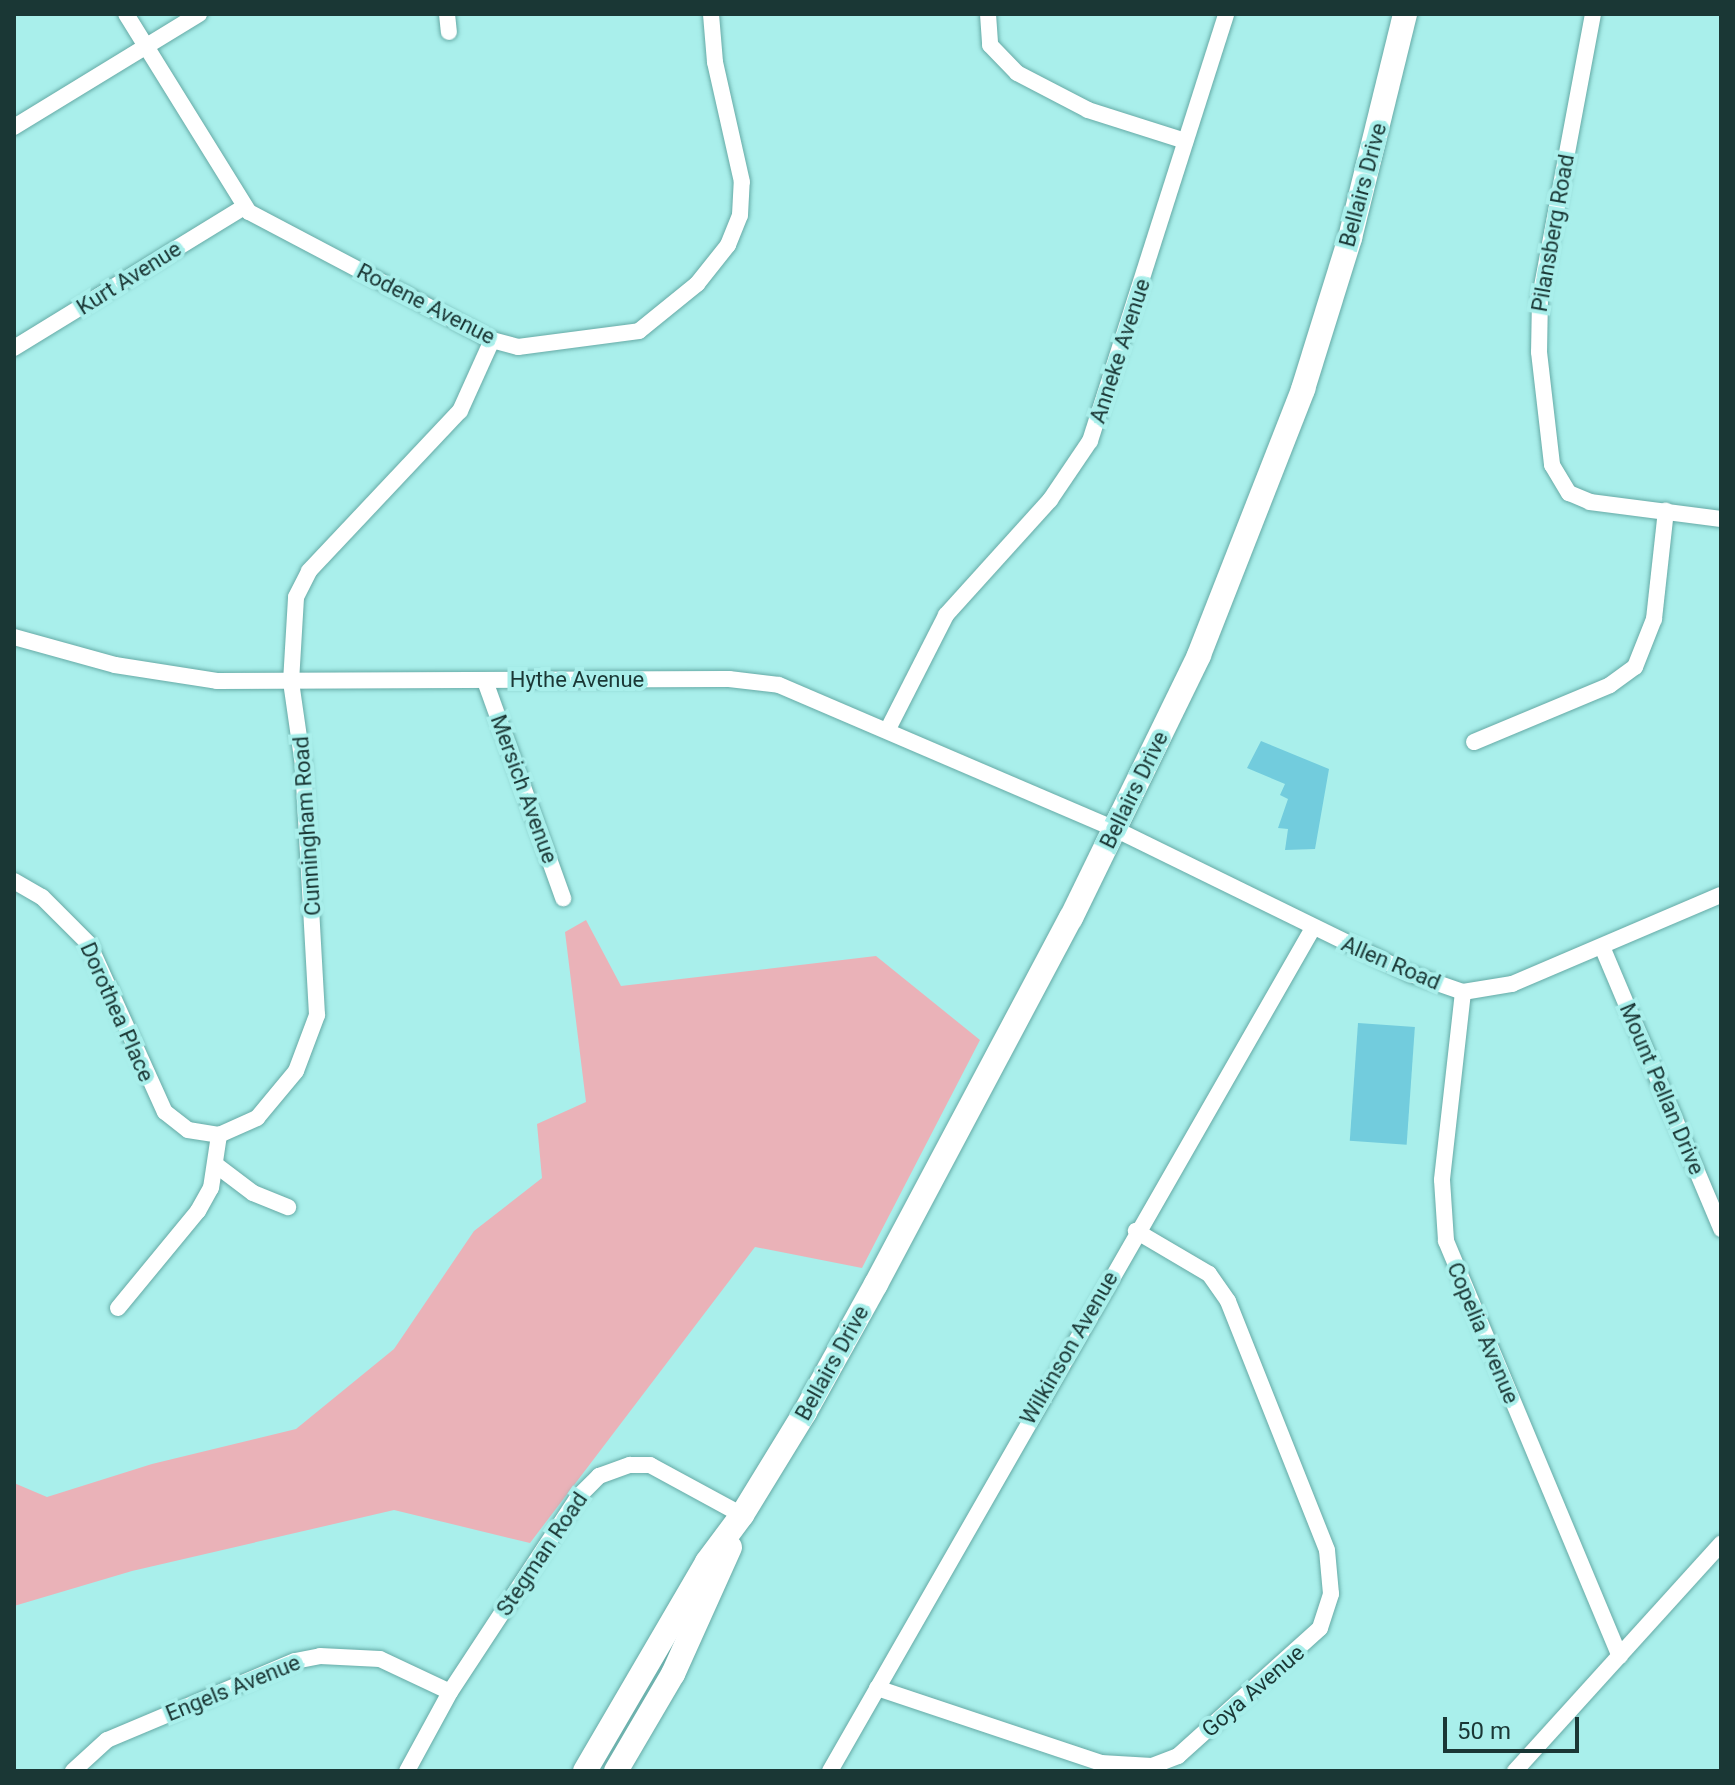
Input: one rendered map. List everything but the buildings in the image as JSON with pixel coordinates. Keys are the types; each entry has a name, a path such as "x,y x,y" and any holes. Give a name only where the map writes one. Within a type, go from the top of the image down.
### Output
{"street":[{"path":"126,14 244,207"},
{"path":"14,127 199,14"},
{"path":"447,14 449,32"},
{"name":"Rodene Avenue","path":"244,207 492,340 530,347 639,331 697,284 728,245 740,215 742,182 715,62 711,14"},
{"path":"988,14 990,45 1017,73 1088,110 1185,141"},
{"name":"Anneke Avenue","path":"888,729 946,615 1050,500 1090,441 1226,14"},
{"name":"Bellairs Drive","path":"742,1515 876,1284 1115,829 1199,655 1266,495 1350,238 1405,14"},
{"name":"Pilansberg Road","path":"1593,14 1540,297 1539,352 1551,457 1558,480 1575,497 1666,511"},
{"name":"Kurt Avenue","path":"14,348 244,207"},
{"name":"Cunningham Road","path":"219,1135 257,1118 278,1096 296,1071 317,1015 303,765 291,682 296,597 309,571 460,411 492,340"},
{"path":"1474,742 1610,685 1635,667 1654,619 1666,511 1721,519"},
{"name":"Hythe Avenue","path":"14,637 170,677 291,682 745,679 792,688 1115,829"},
{"name":"Mersich Avenue","path":"485,681 563,898"},
{"name":"Allen Road","path":"1115,829 1411,974 1463,992 1512,984 1603,949 1721,895"},
{"name":"Dorothea Place","path":"14,881 42,897 89,944 165,1112 188,1130 219,1135"},
{"name":"Wilkinson Avenue","path":"830,1771 1136,1231 1313,928"},
{"name":"Mount Pellan Drive","path":"1603,949 1721,1229"},
{"name":"Copelia Avenue","path":"1463,992 1442,1180 1446,1241 1620,1656"},
{"path":"118,1308 198,1211 216,1165 219,1135"},
{"path":"216,1165 253,1193 288,1207"},
{"name":"Goya Avenue","path":"877,1688 1101,1763 1152,1766 1178,1756 1320,1628 1331,1594 1327,1550 1228,1301 1209,1274 1136,1231"},
{"name":"Stegman Road","path":"407,1771 450,1692 578,1497 599,1476 630,1465 650,1465 742,1515"},
{"path":"585,1771 707,1562 742,1515"},
{"path":"616,1771 673,1674 742,1515"},
{"path":"1515,1771 1721,1544"},
{"name":"Engels Avenue","path":"73,1771 107,1740 295,1661 320,1656 380,1659 450,1692"}],"shaded area":[{"path":"586,920 621,986 876,956 980,1040 862,1268 755,1247 530,1543 394,1510 132,1571 14,1606 14,1483 47,1497 152,1464 296,1429 394,1349 474,1231 542,1178 537,1124 586,1102 565,932"}]}
